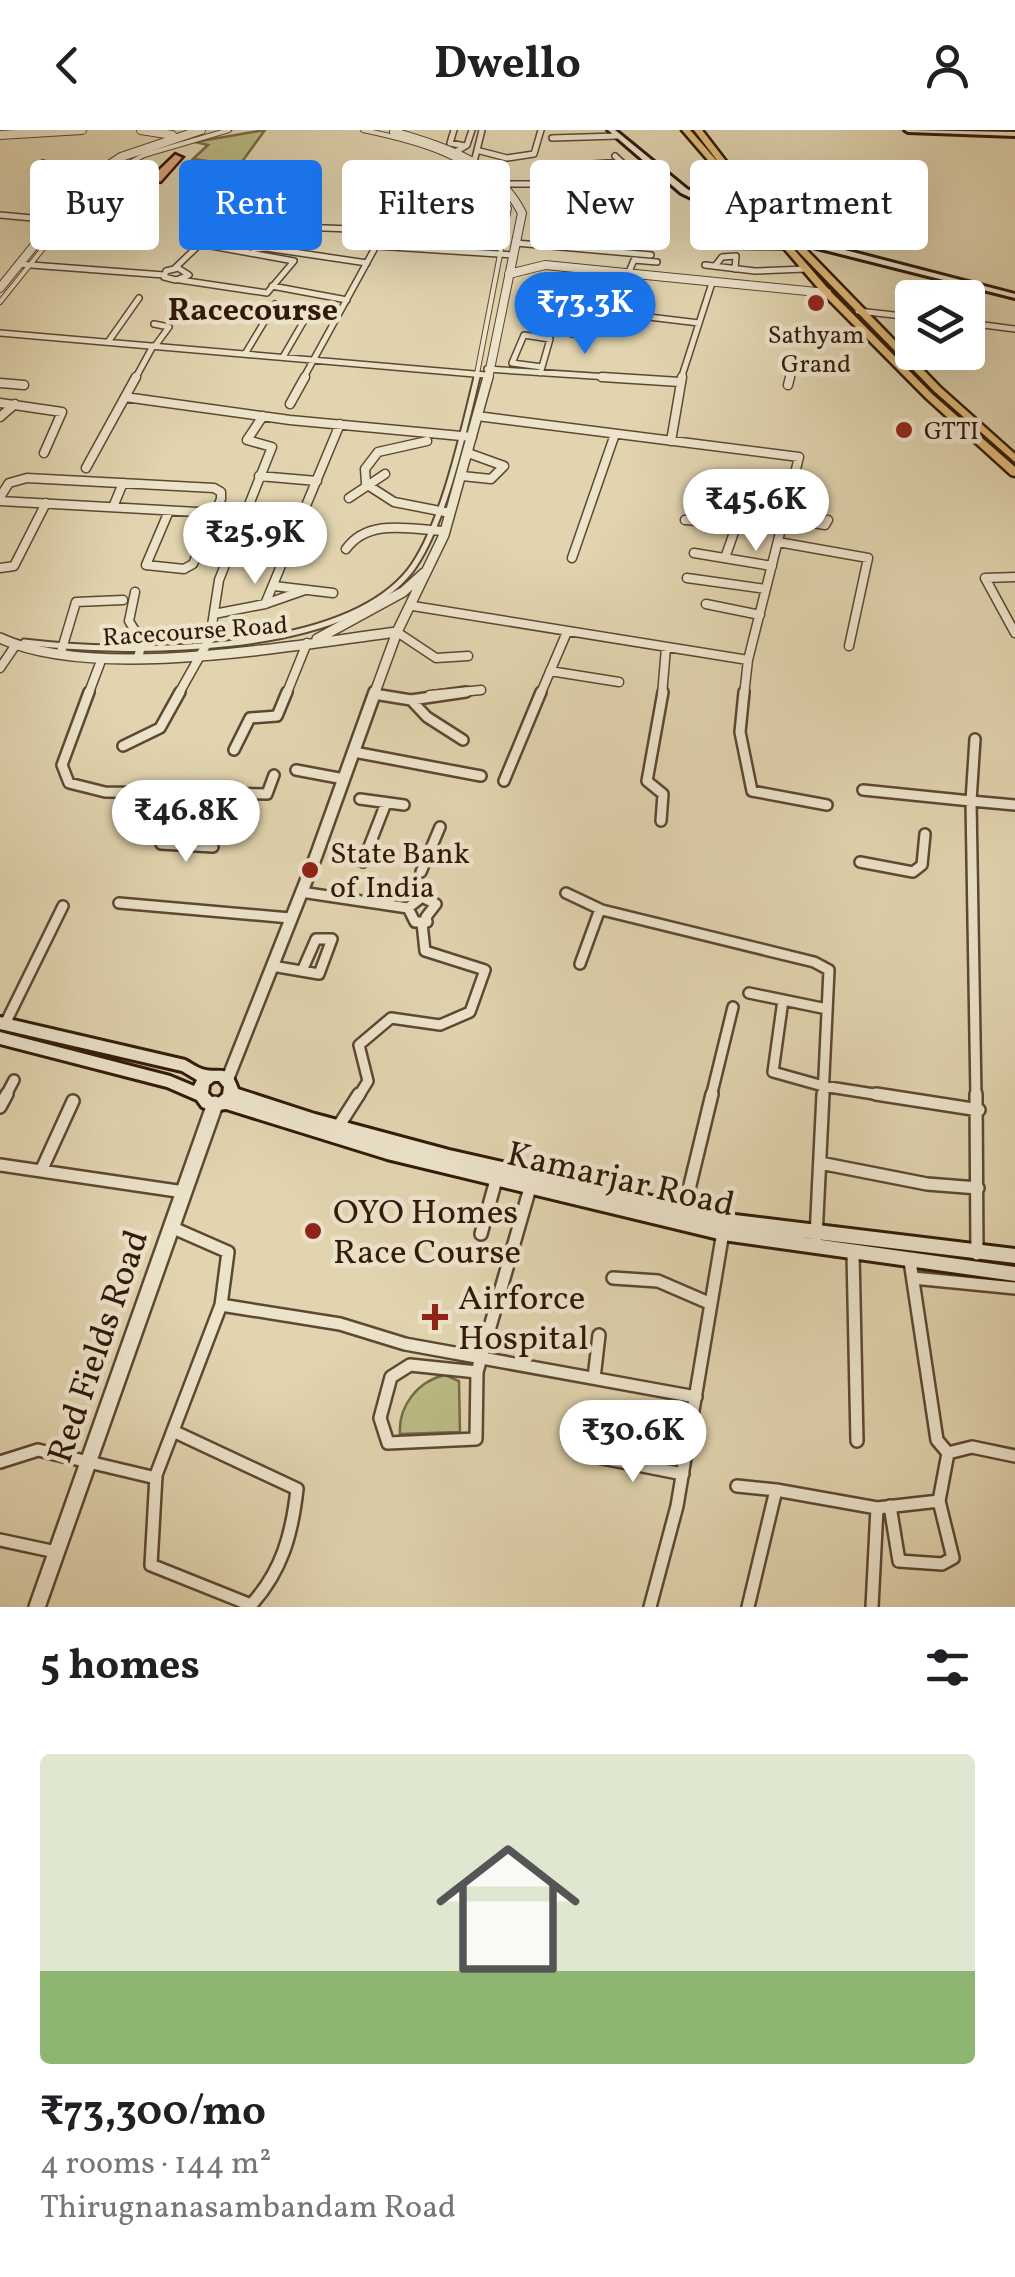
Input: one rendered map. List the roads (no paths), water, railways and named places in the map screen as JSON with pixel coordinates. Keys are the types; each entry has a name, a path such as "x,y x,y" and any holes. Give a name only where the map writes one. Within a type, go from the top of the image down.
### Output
{"main road":[{"path":"686,130 713,160"},
{"path":"698,130 721,160"},
{"path":"908,130 1015,134"},
{"path":"614,133 644,160"},
{"path":"794,250 827,294 929,396 1015,472"},
{"path":"796,250 1015,459"},
{"path":"818,250 1015,293"},
{"path":"846,250 1015,293"},
{"path":"2,1028 185,1066 208,1078 224,1094 338,1127 684,1210 723,1226"},
{"path":"2,1028 170,1082 200,1095 205,1102 224,1094"},
{"path":"200,1095 208,1078"},
{"name":"Kamarjar Road","path":"224,1094 387,1153 530,1188 816,1242 911,1270 1015,1274"},
{"path":"816,1242 1015,1256"}],"street":[{"path":"0,134 82,130"},
{"path":"145,132 202,130"},
{"path":"131,160 229,130"},
{"path":"363,130 436,152 492,180 509,208 476,416 462,476 413,606 397,632 436,658 468,656"},
{"path":"389,131 411,130 425,141"},
{"path":"454,130 450,142 472,160"},
{"path":"459,147 472,130"},
{"path":"482,130 476,148 507,158 534,154 541,130"},
{"path":"389,131 459,147"},
{"path":"145,132 156,140 152,145"},
{"path":"116,160 186,132"},
{"path":"552,138 614,133"},
{"path":"475,160 480,151"},
{"path":"202,650 296,632 362,604 408,574 438,511 459,435 483,373 522,213 510,188"},
{"path":"0,214 30,219"},
{"path":"516,243 650,255"},
{"path":"23,264 164,275 268,292 294,261 200,244 164,275"},
{"path":"0,302 30,249"},
{"path":"2,283 37,250"},
{"path":"279,250 367,264"},
{"path":"290,404 374,250"},
{"path":"439,250 513,255 545,265 827,294"},
{"path":"715,266 722,257 736,256 736,269"},
{"path":"572,334 582,301 588,296 615,293 634,260 656,262"},
{"path":"509,274 545,265"},
{"path":"705,265 805,269"},
{"path":"175,268 189,272 180,280"},
{"path":"671,440 680,382 712,283"},
{"path":"272,286 347,300"},
{"path":"108,342 140,298"},
{"path":"245,354 275,304"},
{"path":"283,357 312,307"},
{"path":"858,312 895,315"},
{"path":"649,318 699,323"},
{"path":"86,468 169,326 154,324"},
{"path":"985,325 1015,329"},
{"path":"0,333 483,373 541,370 680,382"},
{"path":"524,335 550,339 541,370 512,363 524,335"},
{"path":"788,385 794,364"},
{"path":"0,382 24,385"},
{"path":"125,398 472,436"},
{"path":"0,402 62,412 44,453"},
{"path":"0,417 14,404"},
{"path":"122,746 160,728 202,650 214,614 219,580 271,444 248,440 263,416"},
{"path":"476,416 800,457 748,660 740,732 752,791 827,806"},
{"path":"264,604 340,424"},
{"path":"572,558 615,434"},
{"path":"427,441 378,452 365,469 368,486 394,502 450,514"},
{"path":"462,476 492,479 504,466 468,452"},
{"path":"350,498 385,474"},
{"path":"259,476 317,481"},
{"path":"169,511 146,565 184,570 193,564 216,513 221,492 214,488 17,478 8,483 0,499 216,513"},
{"path":"112,507 123,483"},
{"path":"0,568 14,566 46,503"},
{"path":"685,520 737,524 784,519 825,525 828,520"},
{"path":"726,555 737,524"},
{"path":"346,549 350,539 367,529 443,531"},
{"path":"778,542 868,558 848,646"},
{"path":"694,552 772,566"},
{"path":"234,750 250,718 277,716 308,643 403,592 427,570"},
{"path":"1015,577 984,578 1015,633"},
{"path":"687,578 766,589"},
{"path":"274,586 333,593"},
{"path":"214,614 264,604 305,590"},
{"path":"0,636 62,649 139,653 142,642 129,621 136,592"},
{"path":"62,649 76,602 123,600"},
{"path":"706,604 760,615"},
{"path":"413,606 748,660"},
{"name":"Racecourse Road","path":"0,636 15,646 62,649 102,658 308,643 397,632"},
{"name":"Red Fields Road","path":"36,1607 171,1227 397,632"},
{"path":"504,780 566,632"},
{"path":"0,668 15,646"},
{"path":"661,822 663,794 647,782 646,756 668,667 666,648"},
{"path":"102,658 62,764 70,783 105,792 267,794 274,774"},
{"path":"550,671 620,682"},
{"path":"374,694 410,700 432,691 457,695 481,690"},
{"path":"410,700 416,710 432,716 463,740"},
{"path":"975,739 970,802 976,875 977,1254"},
{"path":"354,752 481,776"},
{"path":"296,770 344,778"},
{"path":"863,790 1015,805"},
{"path":"360,799 404,805"},
{"path":"363,862 386,803"},
{"path":"421,872 440,827"},
{"path":"860,862 912,872 922,865 926,834"},
{"path":"161,844 213,848"},
{"path":"301,892 408,908 422,897 436,904 426,917 428,922 422,923 416,922 408,908"},
{"path":"566,894 600,908 814,962 829,970 816,1242"},
{"path":"119,904 290,918"},
{"path":"2,1028 63,906"},
{"path":"580,964 600,908"},
{"path":"338,1127 368,1081 359,1044 392,1018 440,1026 470,1012 485,970 425,950 422,923"},
{"path":"272,966 302,971"},
{"path":"749,993 827,1009"},
{"path":"783,1000 773,1072 824,1086 979,1110"},
{"path":"684,1210 733,1007"},
{"path":"0,1107 14,1080"},
{"path":"41,1171 73,1101"},
{"path":"820,1164 927,1184 978,1188"},
{"path":"0,1165 184,1192"},
{"path":"481,1234 496,1180"},
{"path":"477,1372 410,1365 391,1377 380,1418 388,1443 476,1439 477,1372 530,1188"},
{"path":"650,1607 683,1474 723,1226"},
{"path":"171,1227 228,1252 220,1305 172,1431 156,1478 151,1565 251,1605 270,1586 293,1532 297,1489 172,1431"},
{"path":"854,1253 856,1441"},
{"path":"948,1452 937,1440 911,1270 1015,1288"},
{"path":"614,1278 658,1281 709,1303"},
{"path":"220,1305 340,1324 405,1344 696,1397"},
{"path":"594,1378 598,1336"},
{"path":"948,1452 972,1448 1015,1456"},
{"path":"0,1462 38,1450 156,1478"},
{"path":"884,1507 899,1561 942,1564 953,1558 939,1501 948,1452"},
{"path":"592,1456 683,1474"},
{"path":"737,1486 884,1507 939,1501"},
{"path":"748,1607 776,1490"},
{"path":"872,1607 884,1507"},
{"path":"0,1540 56,1552"}],"place":[{"name":"Sathyam Grand","path":"816,303"},
{"name":"GTTI","path":"904,430"},
{"name":"State Bank of India","path":"310,870"},
{"name":"OYO Homes Race Course","path":"313,1231"},
{"name":"Airforce Hospital","path":"435,1317"}],"district":[{"name":"Racecourse","path":"253,309"}]}
